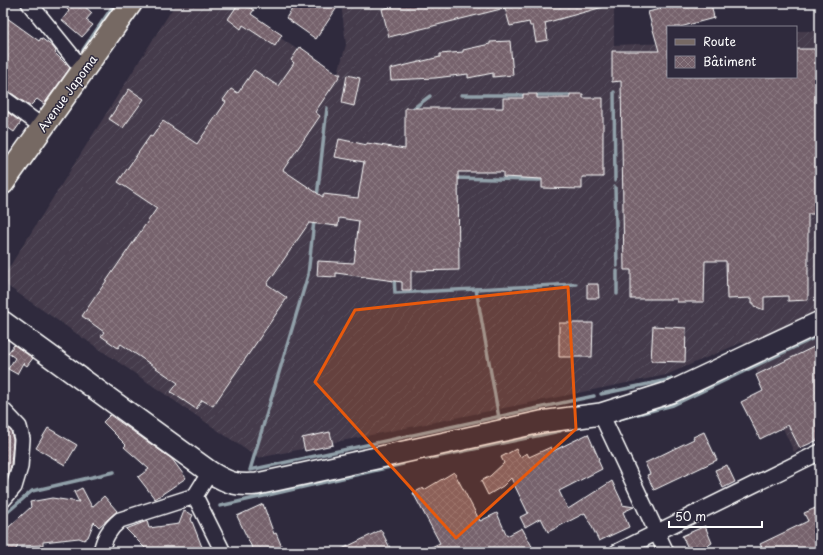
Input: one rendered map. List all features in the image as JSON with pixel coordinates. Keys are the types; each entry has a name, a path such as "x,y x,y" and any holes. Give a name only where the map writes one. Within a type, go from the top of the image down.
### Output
{"main road":[{"name":"Avenue Japoma","path":"3,183 131,3"}],"street":[{"path":"29,3 84,70"},
{"path":"3,98 43,126"},
{"path":"3,322 210,472 227,482 242,485 257,484 542,422 601,414 671,392 820,322"},
{"path":"3,410 19,427 22,439 20,467 14,487 3,500"},
{"path":"601,414 666,552"},
{"path":"617,552 820,452"},
{"path":"101,552 104,540 110,528 120,520 195,496 210,472"},
{"path":"195,496 223,552"}],"highlighted area":[{"path":"568,287 576,429 456,538 315,382 355,310"}],"shaded area":[{"path":"176,3 228,3 337,76 346,45 341,3 636,3 614,9 614,45 667,43 667,78 797,78 797,31 820,31 820,438 794,452 743,342 666,375 258,458 3,283 3,277"}],"building":[{"path":"61,3 81,3 92,13 86,20 93,25 82,37 62,20 69,11"},
{"path":"239,3 243,3 254,10 251,14 282,35 275,46 243,25 241,29 228,19"},
{"path":"296,3 340,3 316,39 286,18"},
{"path":"405,3 603,3 603,7 545,23 548,40 536,42 533,26 530,26 529,22 510,26 505,8 389,37 382,9"},
{"path":"683,3 711,3 714,18 684,26 667,26 667,78 797,78 797,49 820,49 820,214 808,214 808,300 788,301 788,296 764,297 764,310 754,306 754,303 752,303 752,298 727,299 726,261 705,261 704,302 677,302 677,299 631,299 631,270 624,270 621,81 612,82 612,51 659,51 648,12"},
{"path":"3,15 39,41 41,38 52,46 56,51 55,53 70,68 44,104 37,99 30,106 3,89"},
{"path":"510,41 513,75 493,77 493,73 468,78 468,74 435,78 391,80 390,69 440,57 440,54 463,52 463,50 490,44 490,42"},
{"path":"300,47 338,74 341,74 315,112 320,116 283,170 323,197 323,194 358,198 364,162 335,157 339,139 367,145 367,143 405,149 405,108 503,108 503,98 523,98 523,94 537,94 537,98 570,98 570,94 583,94 583,98 603,98 603,177 582,177 582,189 542,188 542,179 503,177 503,172 458,172 459,270 411,271 411,290 402,290 402,282 336,273 336,277 317,276 318,261 354,263 359,221 339,218 338,226 309,223 267,284 287,298 213,406 202,400 196,409 171,392 178,383 121,344 118,348 101,336 104,332 82,316 157,208 118,182 150,136 152,137 163,121 197,144 226,102 223,100 231,89 238,93 254,70 278,86 294,63 291,60"},
{"path":"347,75 360,78 354,106 342,103"},
{"path":"129,89 144,99 123,128 109,119"},
{"path":"3,109 21,122 14,132 3,124"},
{"path":"587,284 598,284 599,298 587,298"},
{"path":"559,323 593,323 592,357 559,357"},
{"path":"653,326 686,328 685,362 651,361"},
{"path":"820,344 820,439 800,448 788,425 760,439 741,402 763,391 756,375"},
{"path":"14,345 33,358 27,366 23,363 17,374 8,369 15,358 8,353"},
{"path":"110,415 172,459 186,478 155,499 138,477 149,469 124,447 126,445 103,422"},
{"path":"3,423 11,431 13,440 11,465 6,483 3,486"},
{"path":"48,428 77,445 65,465 36,448"},
{"path":"330,432 333,445 305,451 302,438"},
{"path":"704,432 717,460 654,490 647,475 650,474 645,463 694,439 693,437"},
{"path":"588,434 602,469 559,491 568,509 612,481 623,504 622,505 634,507 623,512 629,527 599,541 585,513 548,532 541,518 525,527 520,517 528,513 511,478 503,486 488,495 481,481 490,476 504,463 501,457 516,449 520,457 527,453 529,457 551,447 553,451"},
{"path":"727,465 735,482 723,488 715,470"},
{"path":"454,472 480,521 497,513 507,536 522,528 535,552 421,552 440,543 413,493 423,488 424,490"},
{"path":"82,488 92,507 104,496 117,511 99,527 94,522 88,537 84,540 79,538 43,542 43,545 18,546 14,552 3,552 3,539 9,527 31,507 30,502 52,498 79,502 74,492"},
{"path":"263,504 274,534 276,533 284,552 254,552 237,516"},
{"path":"820,506 820,552 764,552 760,544 808,521 804,513"},
{"path":"184,511 193,515 191,519 204,552 149,552 126,529 147,521 149,528 179,524"},
{"path":"705,526 712,543 707,546 710,552 690,552 682,536"},
{"path":"381,530 392,552 336,552"}],"waterway":[{"path":"83,50 115,3"},
{"path":"614,92 615,181"},
{"path":"461,95 522,95"},
{"path":"538,95 569,95"},
{"path":"414,108 430,96"},
{"path":"317,197 327,108"},
{"path":"453,178 540,180"},
{"path":"615,187 617,266"},
{"path":"314,221 308,275 250,470 594,396"},
{"path":"617,271 617,294"},
{"path":"394,278 395,293 576,284"},
{"path":"476,289 499,418"},
{"path":"619,419 673,405 820,335"},
{"path":"601,394 672,379"},
{"path":"426,459 560,431 555,429"},
{"path":"220,506 403,464"},
{"path":"3,516 32,491 114,472"}]}
